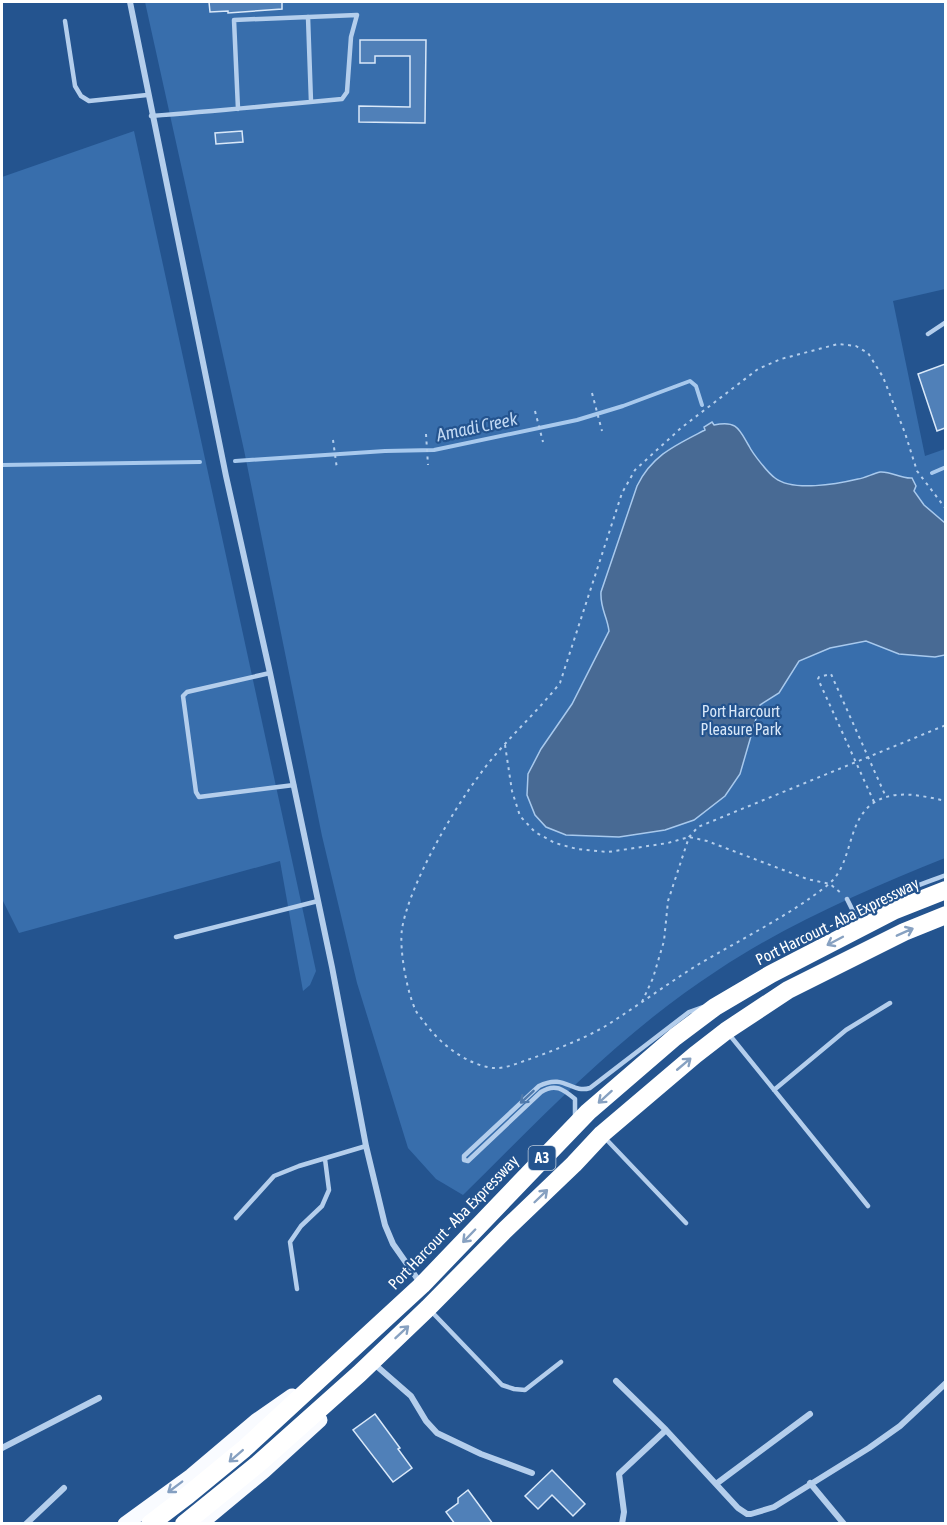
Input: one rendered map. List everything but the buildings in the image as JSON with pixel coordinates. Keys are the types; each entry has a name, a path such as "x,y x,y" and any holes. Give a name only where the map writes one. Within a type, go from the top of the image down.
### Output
{"highway":[{"name":"Port Harcourt - Aba Expressway","path":"150,1524 244,1449 422,1285 569,1132 631,1074 675,1037 718,1005 771,974 895,910 945,890"},
{"name":"A3","path":"197,1521 428,1308 602,1134 695,1055 726,1031 788,990 904,932 945,915"}],"main road":[{"path":"125,1524 191,1476 256,1421 322,1376"}],"street":[{"path":"130,2 151,116 226,476 318,901 366,1146 385,1225 393,1244 422,1285"},
{"path":"365,1368 411,1396 426,1421 437,1433 481,1454 532,1473"},
{"path":"616,1381 666,1430 738,1508 751,1514 774,1507 869,1448 900,1426 945,1383"},
{"path":"2,1448 99,1398"},
{"path":"716,1484 810,1414"},
{"path":"622,1524 624,1512 619,1474 666,1430"},
{"path":"810,1483 844,1524"},
{"path":"26,1524 64,1488"}],"lane":[{"path":"151,116 238,109 342,99 347,92 351,37 357,15 234,20 238,109"},
{"path":"308,17 311,102"},
{"path":"65,21 75,86 81,96 89,101 147,95"},
{"path":"928,334 945,322"},
{"path":"270,673 187,692 183,696 196,792 199,797 294,785"},
{"path":"861,927 864,916 874,906 945,875"},
{"path":"847,899 861,927"},
{"path":"176,937 318,901"},
{"path":"774,1090 846,1030 890,1003"},
{"path":"569,1132 576,1114 575,1099 563,1089 555,1086 548,1087 468,1161 464,1160 464,1155 538,1086 556,1080 583,1090 590,1088 689,1012 701,1007 718,1005"},
{"path":"726,1031 868,1206"},
{"path":"602,1134 686,1223"},
{"path":"236,1218 274,1176 366,1146"},
{"path":"297,1289 290,1242 301,1226 322,1206 329,1190 325,1159"},
{"path":"428,1308 502,1384 514,1389 525,1390 561,1362"}],"path":[{"path":"945,509 917,471 884,377 868,353 856,346 838,344 780,359 758,369 681,428 635,470 622,493 560,683 543,705 477,777 441,833 412,894 402,930 404,965 416,1011 432,1033 452,1050 481,1066 495,1068 511,1065 569,1045 602,1028 697,966 788,913 830,884 842,870 854,829 874,802 886,797 902,795 945,801"},
{"path":"592,393 602,431"},
{"path":"535,411 543,442"},
{"path":"426,434 428,465"},
{"path":"333,440 337,469"},
{"path":"874,802 819,677 831,674 886,797"},
{"path":"642,1002 653,978 664,941 668,902 689,837 698,827 945,725"},
{"path":"505,744 512,791 520,816 535,832 555,843 577,849 608,852 668,843 689,837 707,841 807,879 830,884 847,899"}],"green space":[{"name":"Port Harcourt Pleasure Park","path":"145,2 945,2 945,289 893,301 925,456 945,449 945,858 800,922 745,953 683,994 616,1047 463,1195 436,1179 408,1148 357,983 322,836 244,450"},
{"path":"134,131 316,971 310,985 303,991 280,861 19,933 2,899 2,177"}],"shaded area":[{"path":"712,422 714,425 728,424 736,427 765,468 775,478 793,485 827,485 880,472 912,478 916,486 914,491 924,505 945,523 945,655 935,657 899,654 866,641 830,648 799,661 779,693 760,705 740,774 725,796 694,820 665,830 619,837 566,835 546,827 535,815 527,795 528,774 541,749 572,704 609,631 601,592 637,486 657,459 675,446 705,430 704,427"}],"waterway":[{"name":"Amadi Creek","path":"235,461 434,450 577,420 690,381 696,386 702,405"},
{"name":"Amadi Creek","path":"2,465 200,462"},
{"name":"Amadi Creek","path":"932,473 946,467"}]}
